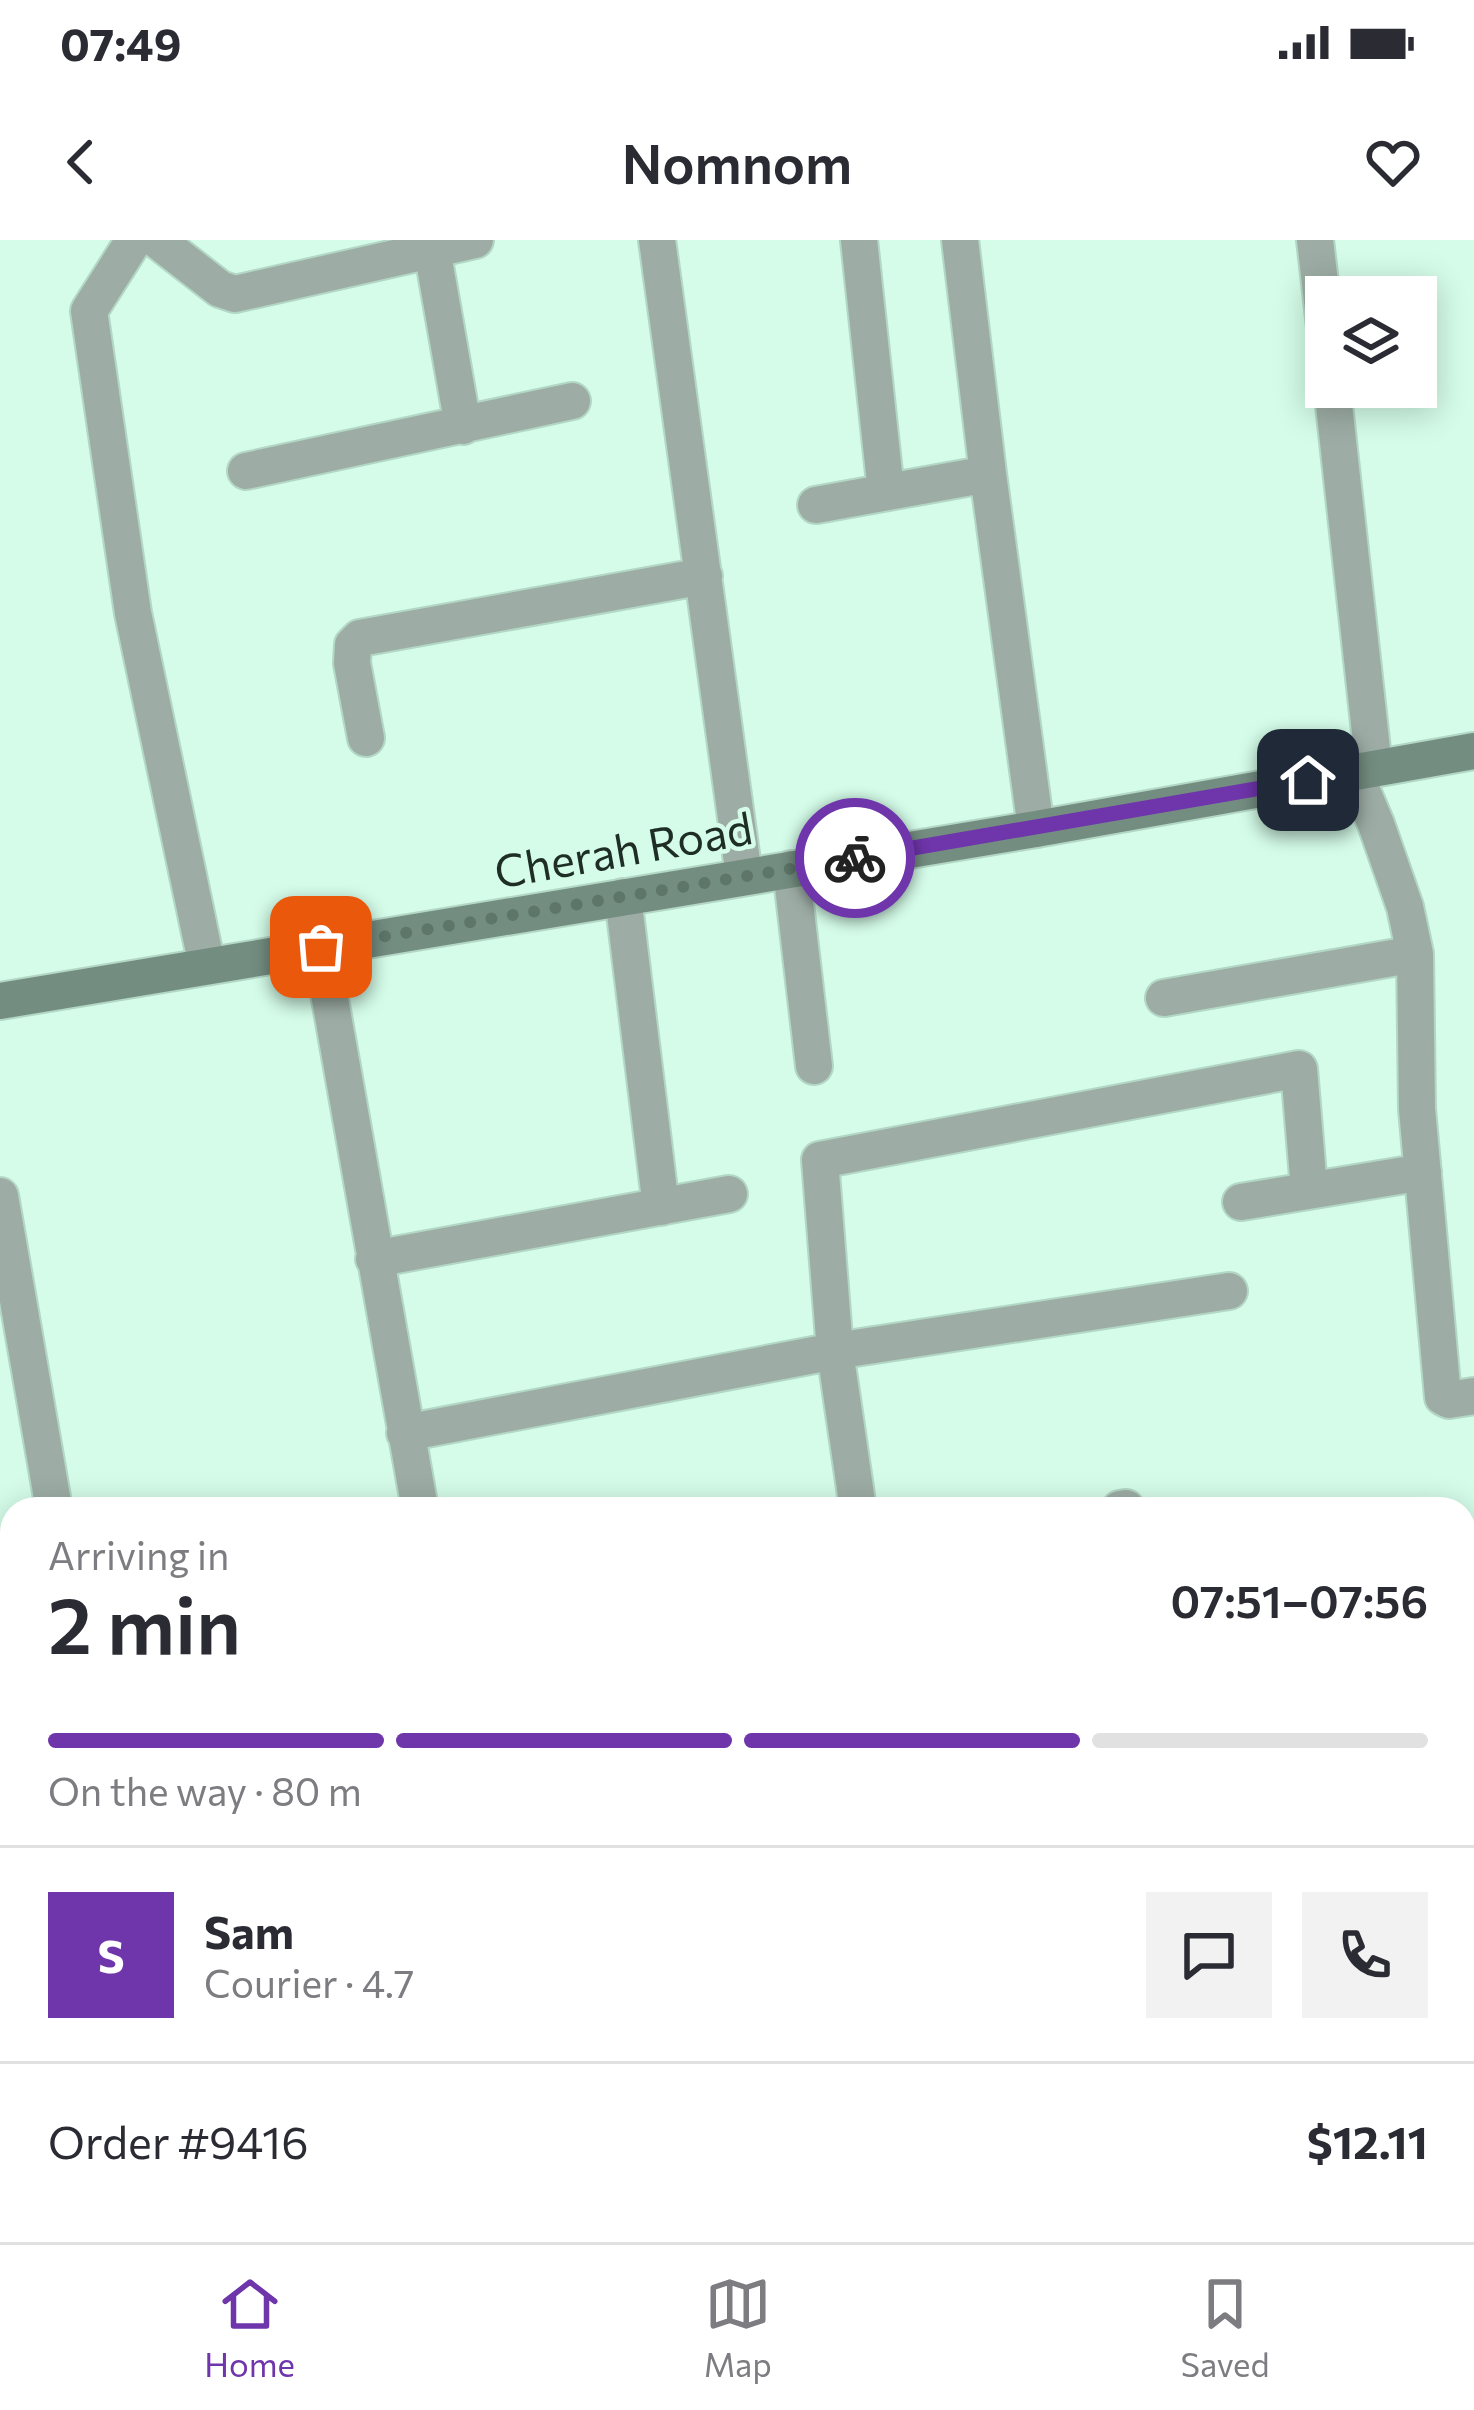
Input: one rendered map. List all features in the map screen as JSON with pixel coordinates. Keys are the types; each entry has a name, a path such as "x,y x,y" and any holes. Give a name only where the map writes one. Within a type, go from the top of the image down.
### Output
{"street":[{"path":"134,240 89,311 134,613 207,966"},
{"path":"157,240 220,289 235,294 476,240"},
{"path":"657,240 744,876"},
{"path":"859,240 886,492"},
{"path":"960,240 1036,829"},
{"path":"1316,240 1320,276"},
{"path":"432,249 463,426"},
{"path":"245,471 572,401"},
{"path":"1334,408 1364,770 1415,954 1418,1109 1443,1397 1474,1396"},
{"path":"817,505 988,475"},
{"path":"365,738 352,663 353,645 360,638 704,576"},
{"name":"Cherah Road","path":"0,1000 1036,829 1474,751"},
{"path":"791,869 814,1066"},
{"path":"623,897 661,1207"},
{"path":"321,947 418,1497"},
{"path":"1164,998 1415,954"},
{"path":"855,1497 836,1351 820,1160 1299,1069 1309,1189"},
{"path":"1241,1202 1423,1172"},
{"path":"374,1259 729,1194"},
{"path":"0,1196 52,1497"},
{"path":"405,1433 836,1351 1229,1291"}],"way so far":[{"path":"321,947 855,858"}],"route":[{"path":"855,858 1308,780"}]}
